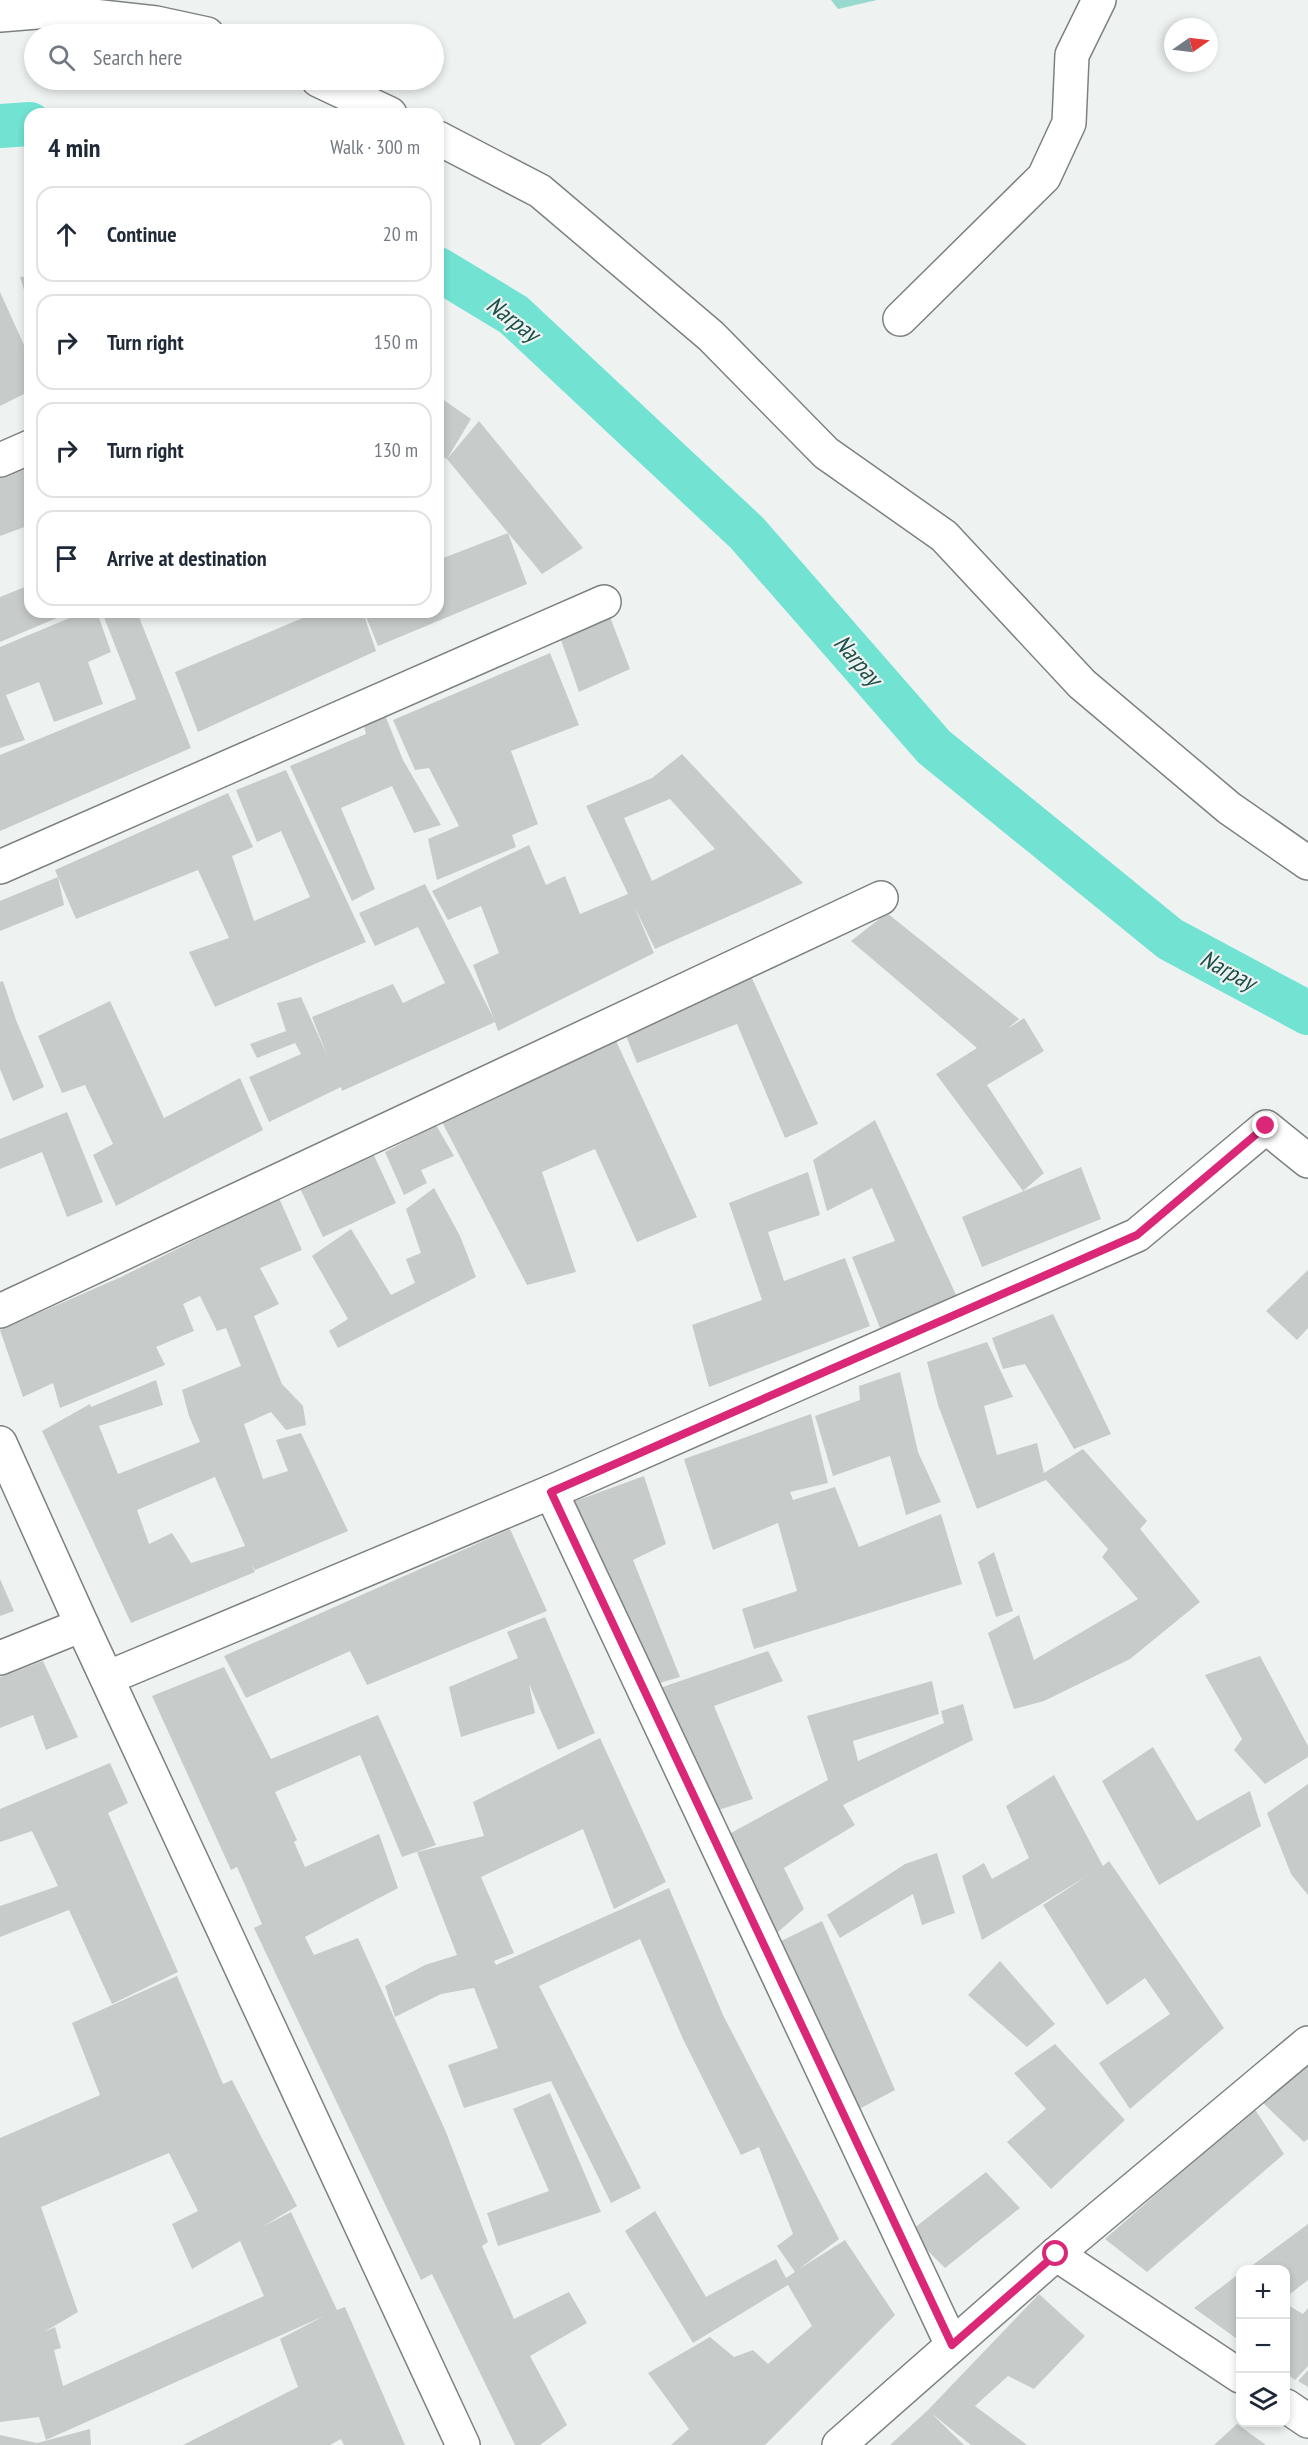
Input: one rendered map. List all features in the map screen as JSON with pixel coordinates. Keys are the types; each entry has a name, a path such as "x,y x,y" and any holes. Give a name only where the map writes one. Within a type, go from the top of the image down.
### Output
{"street":[{"path":"900,319 1044,177 1069,123 1072,55 1099,0"},
{"path":"0,15 49,11 156,24"},
{"path":"339,90 377,108"},
{"path":"444,141 540,191 711,336 826,453 944,536 1082,684 1229,808 1308,863"},
{"path":"0,459 24,449"},
{"path":"0,867 604,602"},
{"path":"0,1311 881,898"},
{"path":"106,1678 551,1492 1137,1235 1266,1126 1308,1161"},
{"path":"0,1443 106,1678 462,2445"},
{"path":"551,1492 952,2345"},
{"path":"0,1658 82,1625"},
{"path":"839,2445 1056,2254 1308,2043"},
{"path":"1056,2254 1236,2373"},
{"path":"1290,2409 1308,2421"}],"green space":[{"path":"831,0 877,0 838,9"}],"building":[{"path":"20,277 24,277 24,290"},
{"path":"0,292 24,345 24,394 0,406"},
{"path":"444,400 471,419 447,459 444,458"},
{"path":"479,421 583,548 542,574 447,459"},
{"path":"24,462 24,527 0,536 0,471"},
{"path":"508,533 527,584 378,646 366,618 444,618 444,558"},
{"path":"24,587 24,618 57,618 0,642 0,597"},
{"path":"610,617 630,669 579,692 560,637"},
{"path":"70,618 99,618 111,652 88,662 103,704 54,722 39,682 6,695 25,740 0,748 0,647"},
{"path":"104,618 139,618 191,748 0,831 0,755 136,699"},
{"path":"303,618 365,618 376,651 198,732 175,672"},
{"path":"550,653 579,725 511,751 538,824 512,835 516,847 437,880 428,839 459,826 429,768 415,770 393,720"},
{"path":"385,715 403,760 441,825 414,833 392,786 341,808 375,889 352,901 290,766 366,734 363,722"},
{"path":"682,754 803,883 655,949 634,906 654,953 498,1031 495,1022 342,1091 341,1087 269,1122 249,1077 301,1054 295,1043 257,1058 250,1044 286,1031 277,1003 301,997 327,1055 312,1017 393,984 403,1003 445,983 418,927 375,946 359,913 425,884 494,1019 473,965 499,953 481,906 448,920 432,891 529,845 546,885 565,876 580,914 628,894 586,806 652,778","holes":["670,799 715,849 652,881 624,818"]},
{"path":"286,770 366,942 215,1007 189,952 229,938 198,870 76,919 55,870 228,793 253,847 232,856 254,921 310,897 281,831 257,842 236,790"},
{"path":"58,877 64,905 0,931 0,901"},
{"path":"887,913 1019,1019 1007,1029 1024,1018 1044,1051 987,1085 1044,1173 1023,1191 936,1074 977,1048 851,941"},
{"path":"751,976 818,1124 785,1138 737,1024 637,1063 624,1031"},
{"path":"3,981 16,1020 44,1087 13,1101 0,1069 0,982"},
{"path":"110,1001 164,1118 240,1078 263,1130 116,1206 93,1155 113,1144 85,1085 62,1093 38,1036"},
{"path":"612,1032 697,1217 637,1242 595,1149 542,1172 576,1272 527,1285 442,1122"},
{"path":"67,1112 103,1202 67,1217 42,1152 0,1169 0,1139"},
{"path":"875,1120 957,1297 880,1328 852,1257 895,1241 872,1188 827,1211 813,1160"},
{"path":"436,1125 454,1156 421,1170 427,1183 404,1195 385,1152"},
{"path":"371,1149 396,1203 323,1237 298,1184"},
{"path":"1081,1167 1101,1219 982,1267 962,1217"},
{"path":"808,1172 820,1215 768,1232 784,1281 845,1258 870,1326 709,1387 692,1325 762,1300 729,1203"},
{"path":"434,1188 460,1236 476,1277 338,1348 329,1331 348,1319 312,1256 351,1229 391,1295 415,1283 406,1259 421,1253 406,1209"},
{"path":"279,1198 302,1250 260,1268 279,1304 254,1316 282,1384 303,1406 306,1425 286,1430 271,1412 244,1424 263,1479 288,1471 276,1440 301,1433 348,1531 255,1570 251,1564 255,1572 131,1623 42,1431 90,1404 91,1407 156,1380 163,1405 99,1426 118,1474 200,1442 189,1416 182,1390 241,1366 226,1328 217,1331 200,1296 183,1304 194,1331 156,1347 165,1365 60,1408 53,1383 23,1397 0,1330 121,1277","holes":["215,1477 245,1546 191,1563 172,1533 149,1544 137,1510"]},
{"path":"1308,1270 1308,1328 1297,1340 1266,1311"},
{"path":"1053,1314 1111,1434 1074,1449 1025,1364 1003,1369 992,1338"},
{"path":"987,1342 1013,1397 984,1406 997,1455 1037,1443 1044,1473 1083,1449 1147,1521 1140,1529 1200,1602 1130,1659 1044,1701 1014,1709 988,1633 1019,1615 1034,1660 1138,1599 1102,1557 1108,1549 1046,1480 977,1509 938,1405 927,1362"},
{"path":"900,1372 918,1452 941,1502 906,1515 890,1456 833,1476 815,1416 860,1400 859,1386"},
{"path":"811,1414 828,1483 790,1492 793,1500 835,1487 859,1547 941,1514 962,1584 754,1649 742,1609 797,1591 778,1523 713,1550 684,1459"},
{"path":"644,1476 666,1544 633,1560 680,1677 646,1687 570,1503"},
{"path":"510,1529 547,1611 367,1685 350,1651 246,1698 224,1656"},
{"path":"994,1552 1013,1611 996,1617 978,1562"},
{"path":"0,1579 14,1611 0,1616"},
{"path":"545,1617 595,1733 558,1750 529,1684 535,1713 461,1737 449,1687 518,1658 507,1632"},
{"path":"768,1651 783,1681 714,1706 753,1799 706,1814 651,1691"},
{"path":"1260,1656 1308,1746 1308,1757 1265,1784 1234,1750 1242,1739 1205,1675"},
{"path":"43,1661 78,1737 46,1750 33,1715 0,1728 0,1677"},
{"path":"224,1667 271,1759 378,1715 436,1845 402,1857 360,1755 275,1792 297,1840 294,1842 305,1867 379,1834 398,1888 305,1937 314,1955 358,1938 446,2132 488,2242 482,2246 514,2319 569,2292 587,2323 530,2356 567,2425 540,2445 515,2445 432,2274 421,2280 254,1928 262,1924 237,1867 231,1870 152,1696"},
{"path":"932,1681 939,1714 853,1741 858,1761 944,1723 941,1711 963,1704 973,1740 843,1805 855,1825 784,1868 804,1909 768,1941 720,1839 828,1780 807,1716"},
{"path":"600,1738 666,1882 614,1909 583,1829 481,1877 514,1953 494,1961 496,1965 669,1888 723,2015 839,2239 799,2269 845,2240 895,2315 765,2445 671,2445 689,2429 648,2373 710,2337 734,2357 753,2350 768,2364 812,2326 788,2285 693,2343 625,2231 655,2211 706,2297 776,2259 786,2278 795,2272 777,2246 793,2234 759,2147 741,2155 683,2039 640,1939 539,1986 641,2188 611,2203 551,2081 464,2108 448,2065 498,2048 474,1988 441,1994 395,2017 385,1986 425,1965 457,1955 417,1852 484,1836 473,1802"},
{"path":"1153,1747 1197,1821 1250,1791 1261,1826 1159,1885 1102,1781"},
{"path":"110,1763 128,1803 108,1813 178,1972 112,2004 69,1910 0,1937 0,1906 58,1886 32,1831 0,1842 0,1809"},
{"path":"1054,1775 1103,1866 1109,1861 1224,2028 1130,2109 1099,2063 1170,2014 1145,1978 1107,2005 1043,1905 1087,1876 982,1940 962,1876 984,1863 992,1879 1029,1858 1006,1806"},
{"path":"1308,1784 1308,1895 1291,1874 1267,1813"},
{"path":"937,1853 955,1913 922,1925 913,1894 840,1938 827,1915 905,1864"},
{"path":"822,1921 895,2090 848,2115 769,1947"},
{"path":"1000,1961 1055,2024 1027,2047 968,1995"},
{"path":"177,1976 223,2084 232,2080 297,2206 262,2227 291,2212 337,2310 345,2307 405,2445 344,2445 341,2439 330,2445 183,2445 298,2387 280,2339 324,2316 46,2440 39,2417 0,2422 0,2138 100,2095 72,2023","holes":["169,2153 198,2211 172,2224 192,2269 240,2241 264,2296 63,2386 54,2350 61,2348 55,2327 44,2332 78,2312 41,2207"]},
{"path":"1055,2044 1125,2120 1051,2189 1007,2142 1046,2109 1014,2073"},
{"path":"1308,2065 1308,2139 1304,2142 1263,2103"},
{"path":"550,2093 601,2212 498,2246 487,2213 549,2191 513,2109"},
{"path":"1254,2108 1284,2154 1147,2272 1105,2239"},
{"path":"986,2172 1020,2208 945,2268 909,2232"},
{"path":"1308,2224 1308,2280 1290,2294 1290,2265 1253,2265"},
{"path":"1236,2276 1236,2338 1194,2308"},
{"path":"1039,2294 1085,2336 1034,2389 1008,2376 975,2406 1027,2445 971,2445 931,2413 964,2445 890,2445 928,2410"},
{"path":"1290,2306 1303,2314 1308,2308 1308,2366 1295,2380 1290,2376"},
{"path":"1308,2370 1308,2387 1298,2381"},
{"path":"1236,2425 1266,2445 1214,2445"},
{"path":"90,2429 91,2445 0,2445 0,2435 37,2443"}],"waterway":[{"name":"Narpay","path":"0,126 24,124"},
{"name":"Narpay","path":"444,273 514,315 747,533 934,747 1170,939 1308,1013"}],"route":[{"path":"1056,2254 952,2345 551,1492 1137,1235 1266,1126"}]}
